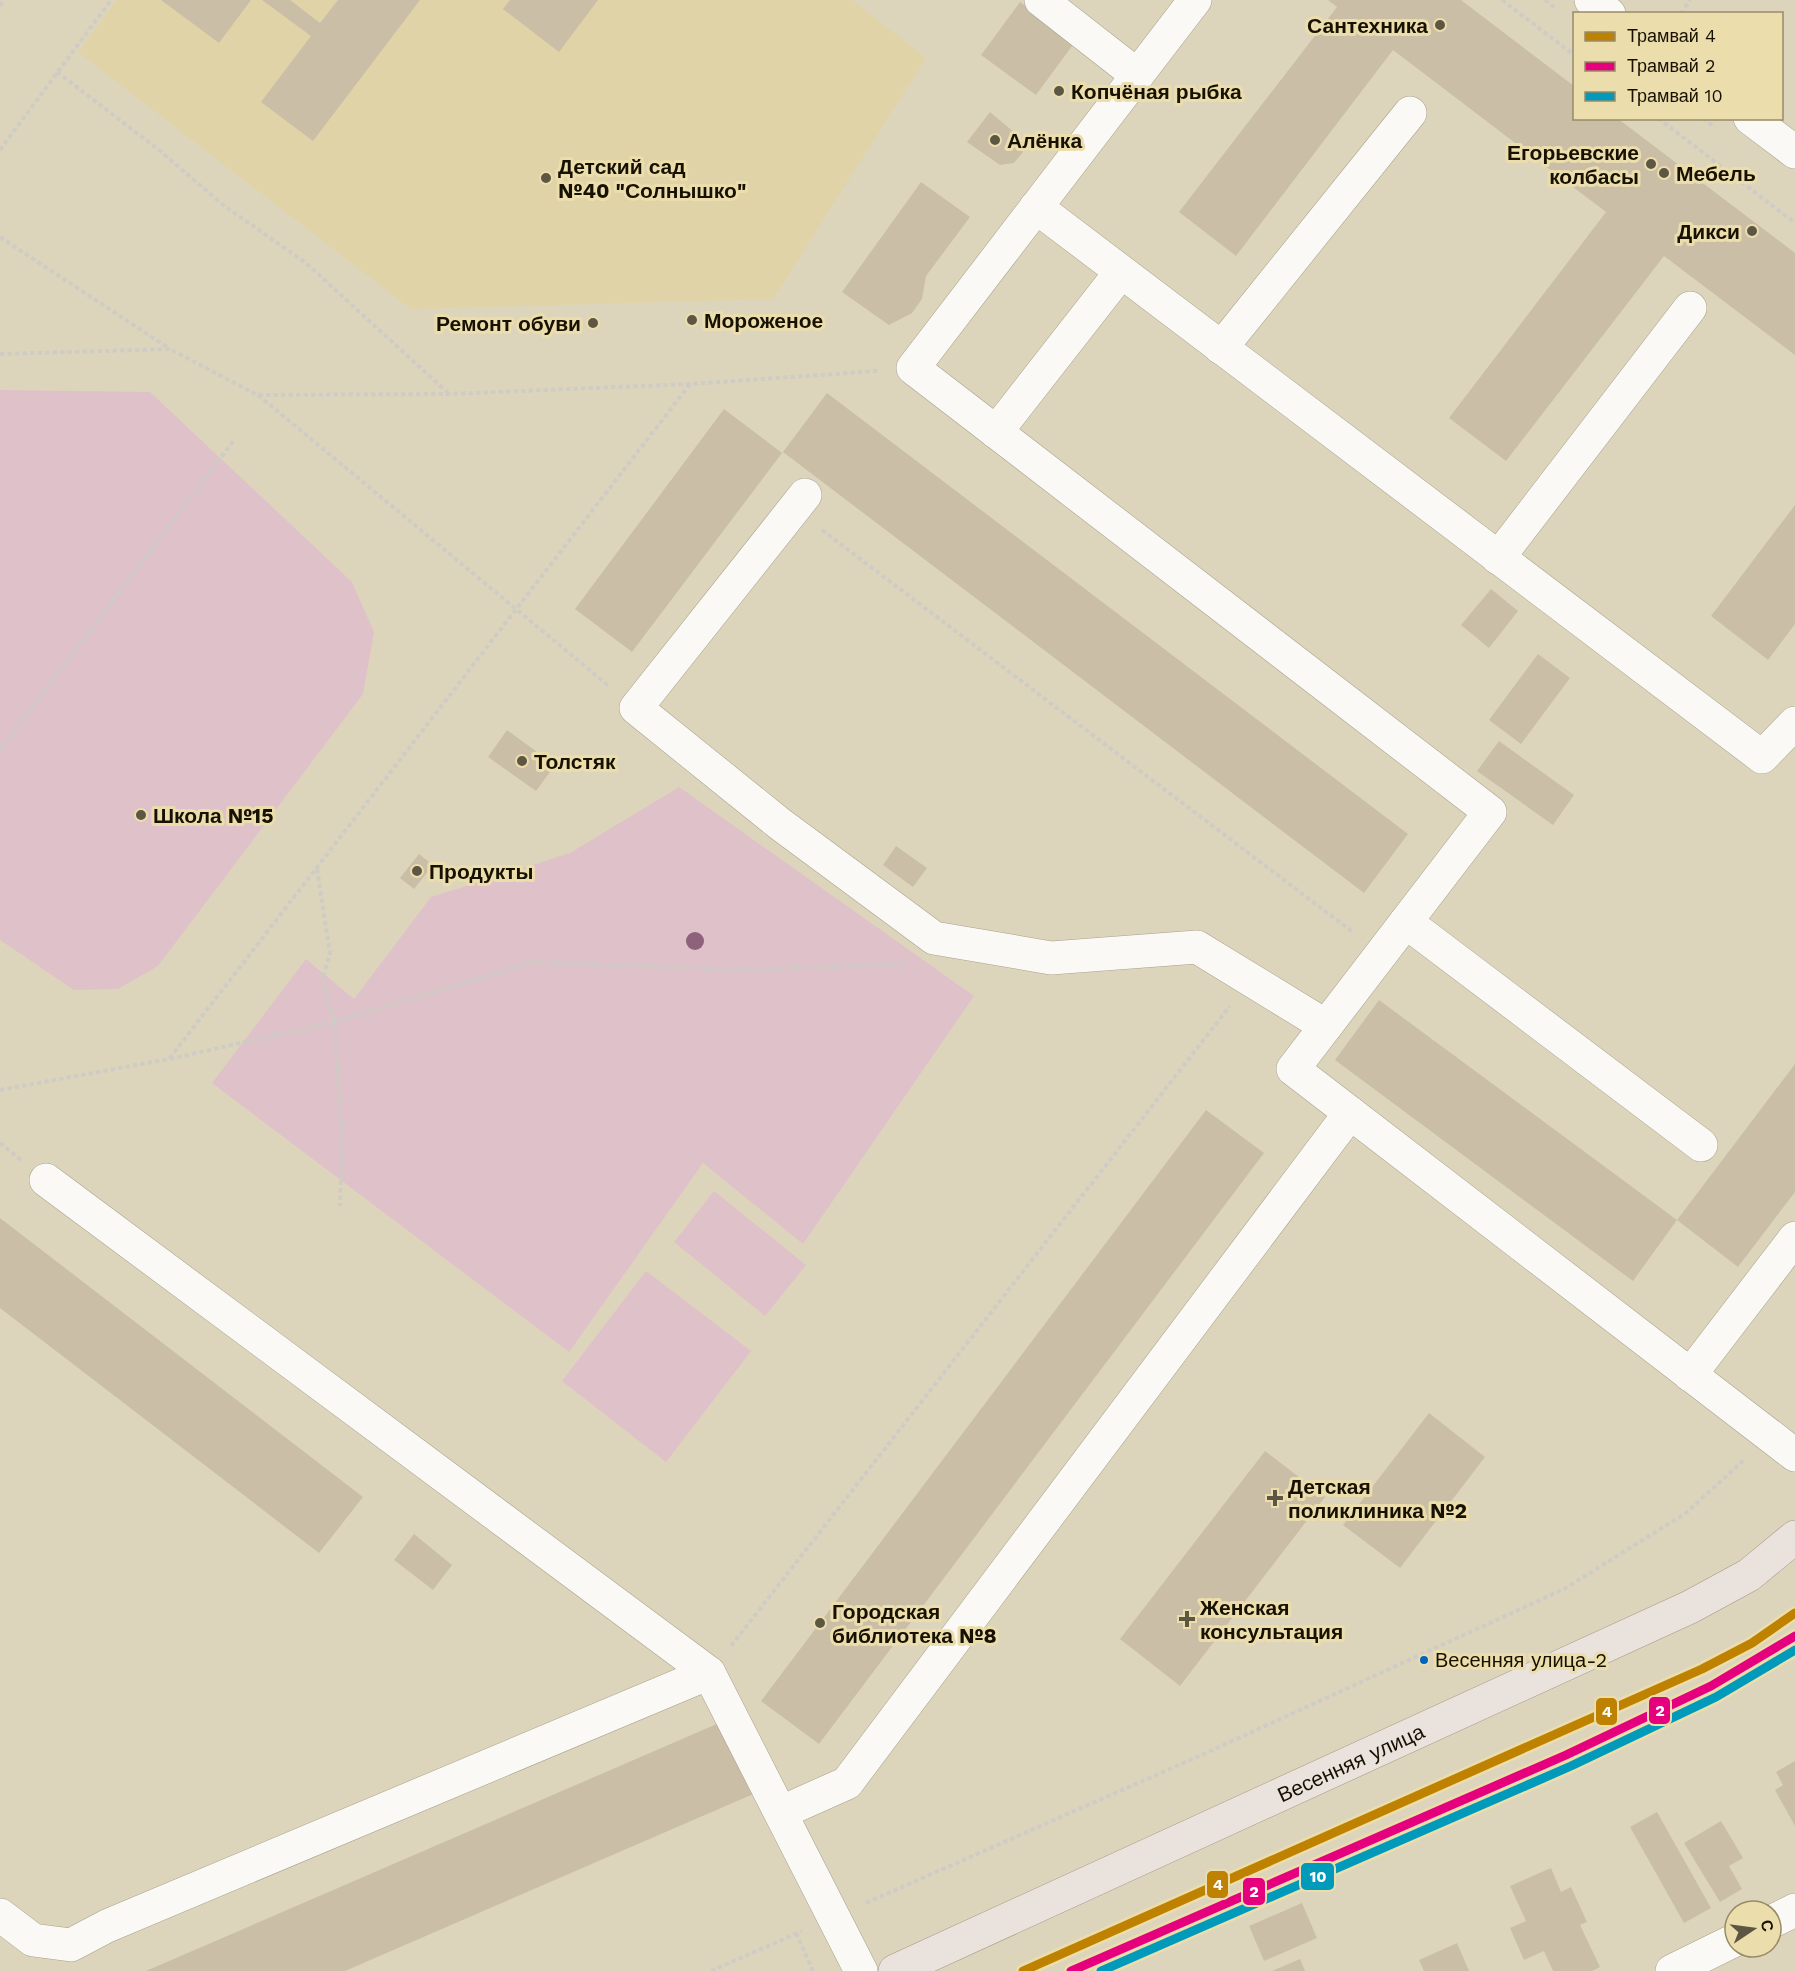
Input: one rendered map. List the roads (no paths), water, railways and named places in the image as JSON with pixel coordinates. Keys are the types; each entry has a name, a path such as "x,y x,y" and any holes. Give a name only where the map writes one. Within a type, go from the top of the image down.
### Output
{"main road":[{"name":"Весенняя улица","path":"895,1971 1690,1607 1749,1575 1795,1537"}],"street":[{"path":"1041,0 1137,75"},
{"path":"1195,0 913,368 1490,812 1293,1069 1782,1446"},
{"path":"1591,0 1606,12"},
{"path":"1221,348 1410,113"},
{"path":"1753,120 1795,152"},
{"path":"1036,207 1762,757 1795,723"},
{"path":"996,432 1121,272"},
{"path":"1498,558 1690,308"},
{"path":"799,501 636,708 780,824 934,938 1051,957 1197,947 1326,1026"},
{"path":"1406,922 1701,1145"},
{"path":"782,1812 847,1783 1350,1113"},
{"path":"46,1180 709,1674 782,1812 861,1971"},
{"path":"1690,1375 1795,1238"},
{"path":"0,1915 33,1940 71,1945 107,1926 709,1674"},
{"path":"1672,1971 1723,1946"}],"tram line":[{"name":"4","path":"1023,1971 1702,1669 1752,1643 1795,1613"},
{"name":"2","path":"1071,1971 1566,1755 1711,1686 1795,1636"},
{"name":"10","path":"1101,1971 1571,1766 1716,1697 1795,1650"}],"place":[{"name":"Сантехника","path":"1440,25"},
{"name":"Копчёная рыбка","path":"1059,91"},
{"name":"Алёнка","path":"995,140"},
{"name":"Егорьевские колбасы","path":"1651,164"},
{"name":"Мебель","path":"1664,173"},
{"name":"Детский сад №40 \"Солнышко\"","path":"546,178"},
{"name":"Дикси","path":"1752,231"},
{"name":"Мороженое","path":"692,320"},
{"name":"Ремонт обуви","path":"593,323"},
{"name":"Толстяк","path":"522,761"},
{"name":"Школа №15","path":"141,815"},
{"name":"Продукты","path":"417,871"},
{"name":"Детская поликлиника №2","path":"1275,1498"},
{"name":"Женская консультация","path":"1187,1619"},
{"name":"Городская библиотека №8","path":"820,1623"},
{"name":"Весенняя улица-2","path":"1424,1660"}]}
